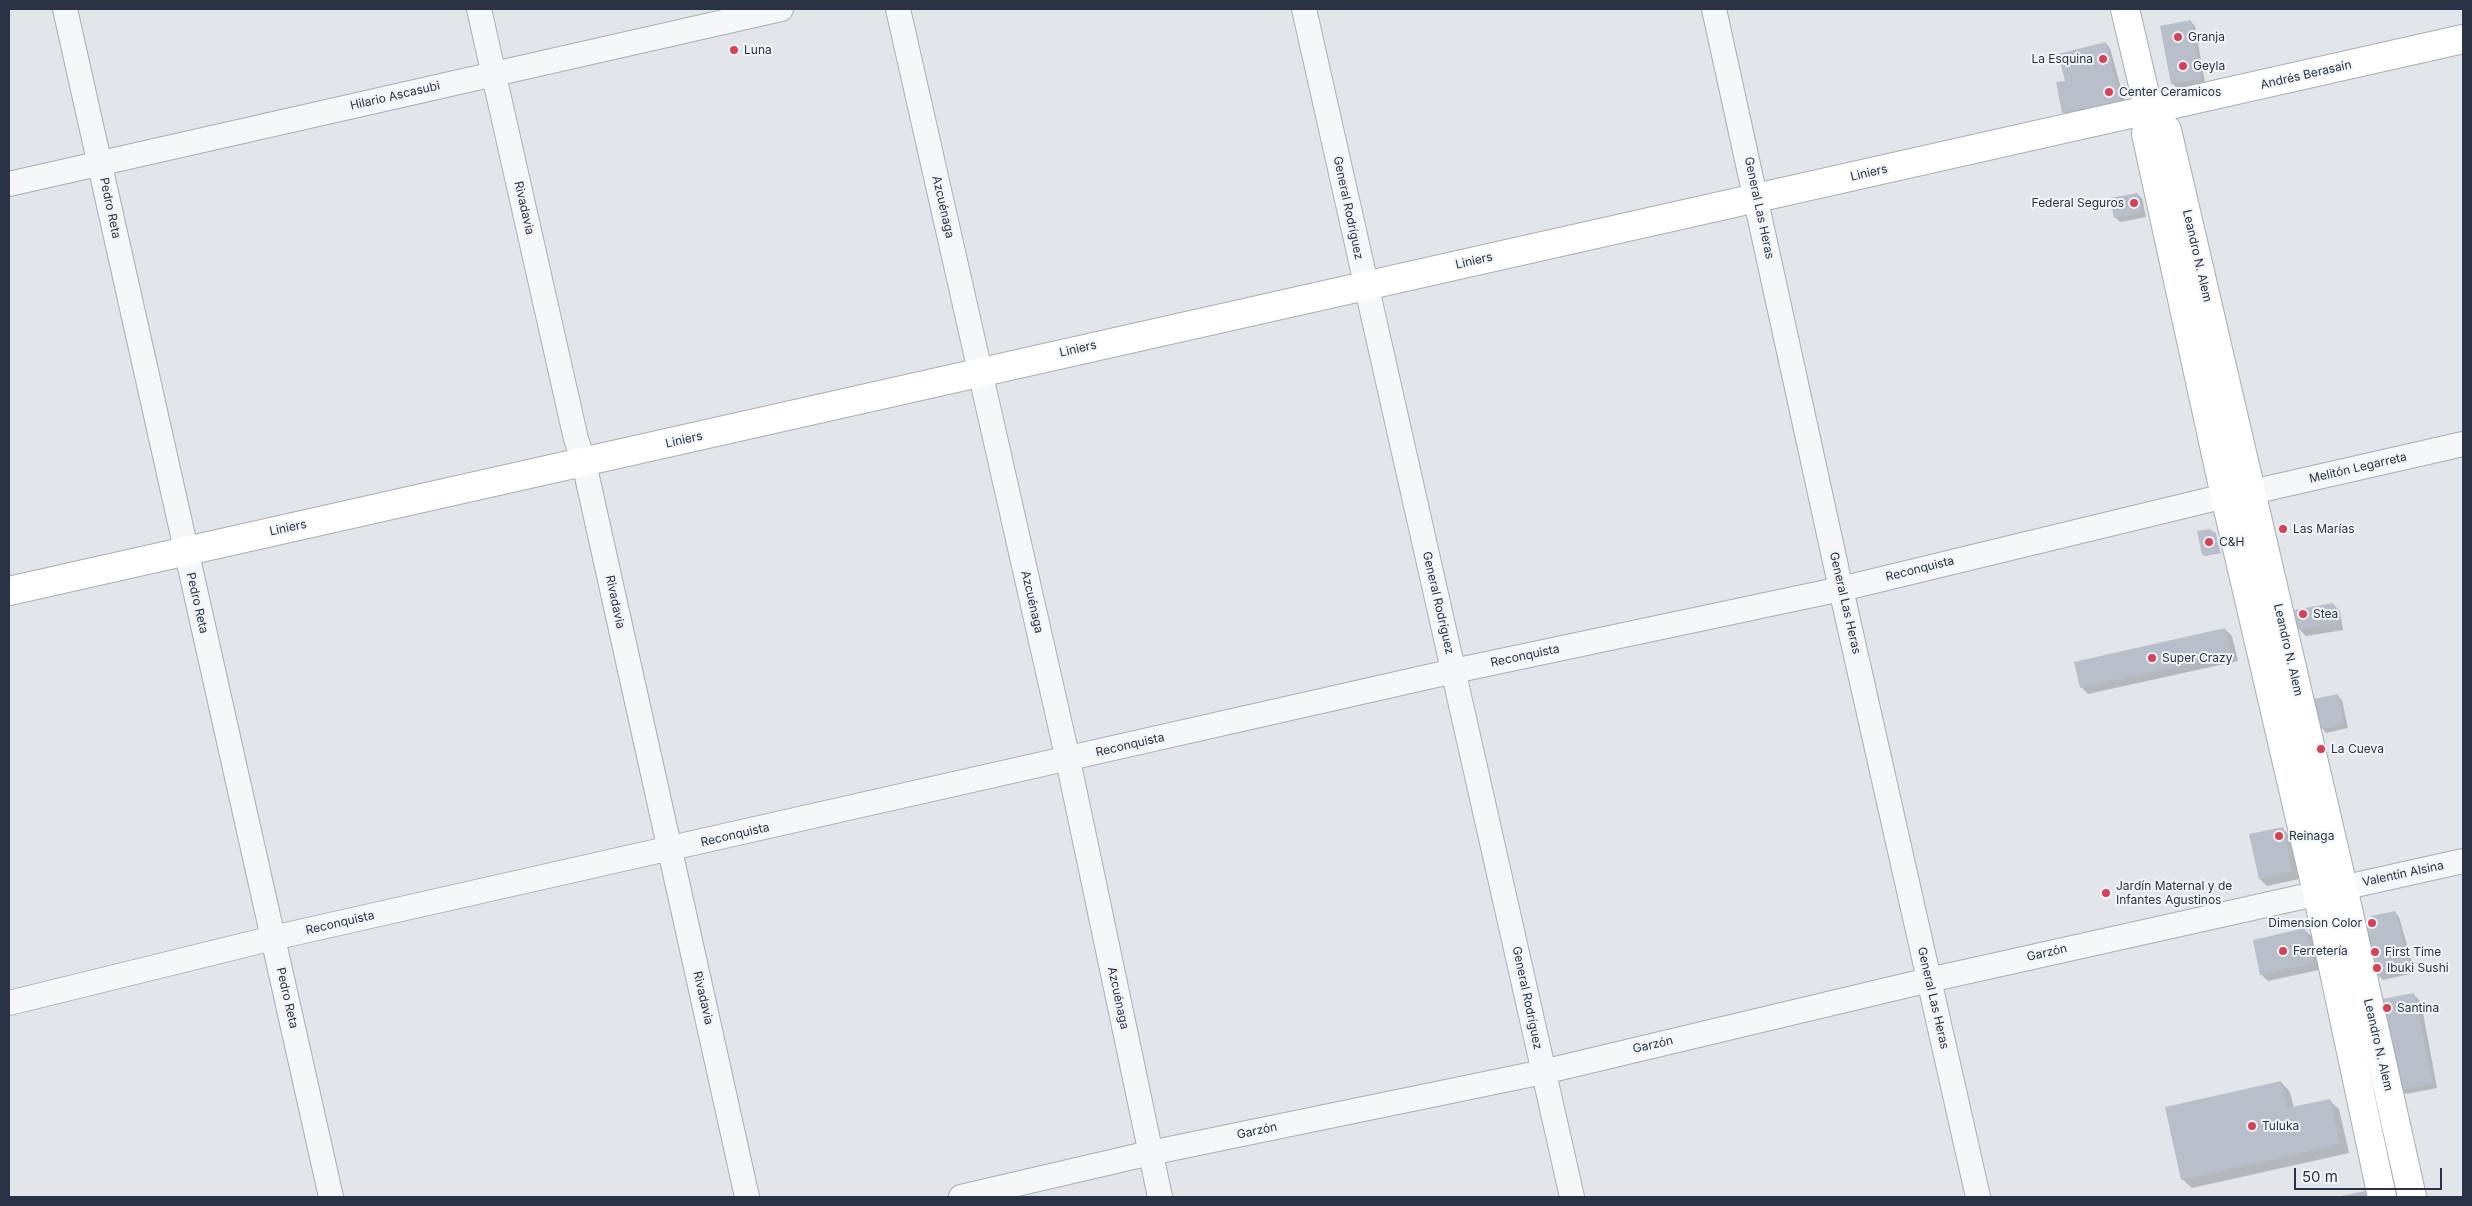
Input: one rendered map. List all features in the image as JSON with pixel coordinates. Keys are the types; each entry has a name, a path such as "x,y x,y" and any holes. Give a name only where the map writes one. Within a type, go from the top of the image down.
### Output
{"street":[{"name":"Pedro Reta","path":"65,9 331,1197"},
{"name":"Rivadavia","path":"479,9 576,439 584,463 747,1197"},
{"name":"Hilario Ascasubi","path":"9,184 781,9"},
{"name":"Azcuénaga","path":"898,9 1068,760 1160,1197"},
{"name":"General Rodríguez","path":"1304,9 1572,1197"},
{"name":"General Las Heras","path":"1714,9 1757,198 1841,588 1978,1197"},
{"name":"Leandro N. Alem","path":"2125,9 2149,111 2146,134 2224,496 2316,892 2382,1197"},
{"name":"Andrés Berasaín","path":"2149,111 2463,39"},
{"name":"Liniers","path":"9,591 186,550 584,463 980,371 2149,111"},
{"name":"Leandro N. Alem","path":"2149,111 2167,130 2343,887 2412,1197"},
{"name":"Melitón Legarreta","path":"2252,492 2463,444"},
{"name":"Reconquista","path":"9,1003 273,938 1068,760 1454,671 1841,588 2224,496 2252,492"},
{"name":"Valentín Alsina","path":"2343,887 2463,861"},
{"name":"Garzón","path":"961,1197 1150,1153 1543,1072 1929,980 2343,887"}],"building":[{"path":"2191,20 2201,79 2171,84 2160,26"},
{"path":"2106,42 2120,101 2062,113 2056,82 2065,81 2058,54"},
{"path":"2138,193 2142,212 2114,218 2110,198"},
{"name":"C&H","path":"2209,529 2216,533 2220,552 2202,555 2197,531"},
{"path":"2333,603 2337,623 2298,630 2294,610"},
{"name":"Super Crazy","path":"2225,628 2231,654 2080,688 2074,662"},
{"path":"2338,694 2344,724 2320,729 2314,699"},
{"path":"2283,827 2292,872 2259,879 2249,834"},
{"path":"2395,911 2409,966 2374,973 2364,926 2371,916"},
{"name":"Ferretería","path":"2305,928 2313,963 2260,975 2253,940"},
{"path":"2414,993 2433,1083 2400,1090 2382,999"},
{"name":"Tuluka","path":"2281,1081 2287,1108 2330,1099 2340,1144 2181,1180 2165,1107"},
{"path":"2365,1191 2367,1197 2341,1197 2341,1196"}],"place":[{"name":"Granja","path":"2178,37"},
{"name":"Luna","path":"734,50"},
{"name":"La Esquina","path":"2103,59"},
{"name":"Geyla","path":"2183,66"},
{"name":"Center Ceramicos","path":"2109,92"},
{"name":"Federal Seguros","path":"2134,203"},
{"name":"Las Marías","path":"2283,529"},
{"name":"C&H","path":"2209,542"},
{"name":"Stea","path":"2303,614"},
{"name":"Super Crazy","path":"2152,658"},
{"name":"La Cueva","path":"2321,749"},
{"name":"Reinaga","path":"2279,836"},
{"name":"Jardín Maternal y de Infantes Agustinos","path":"2106,893"},
{"name":"Dimension Color","path":"2372,923"},
{"name":"Ferretería","path":"2283,951"},
{"name":"First Time","path":"2375,952"},
{"name":"Ibuki Sushi","path":"2377,968"},
{"name":"Santina","path":"2387,1008"},
{"name":"Tuluka","path":"2252,1126"}]}
